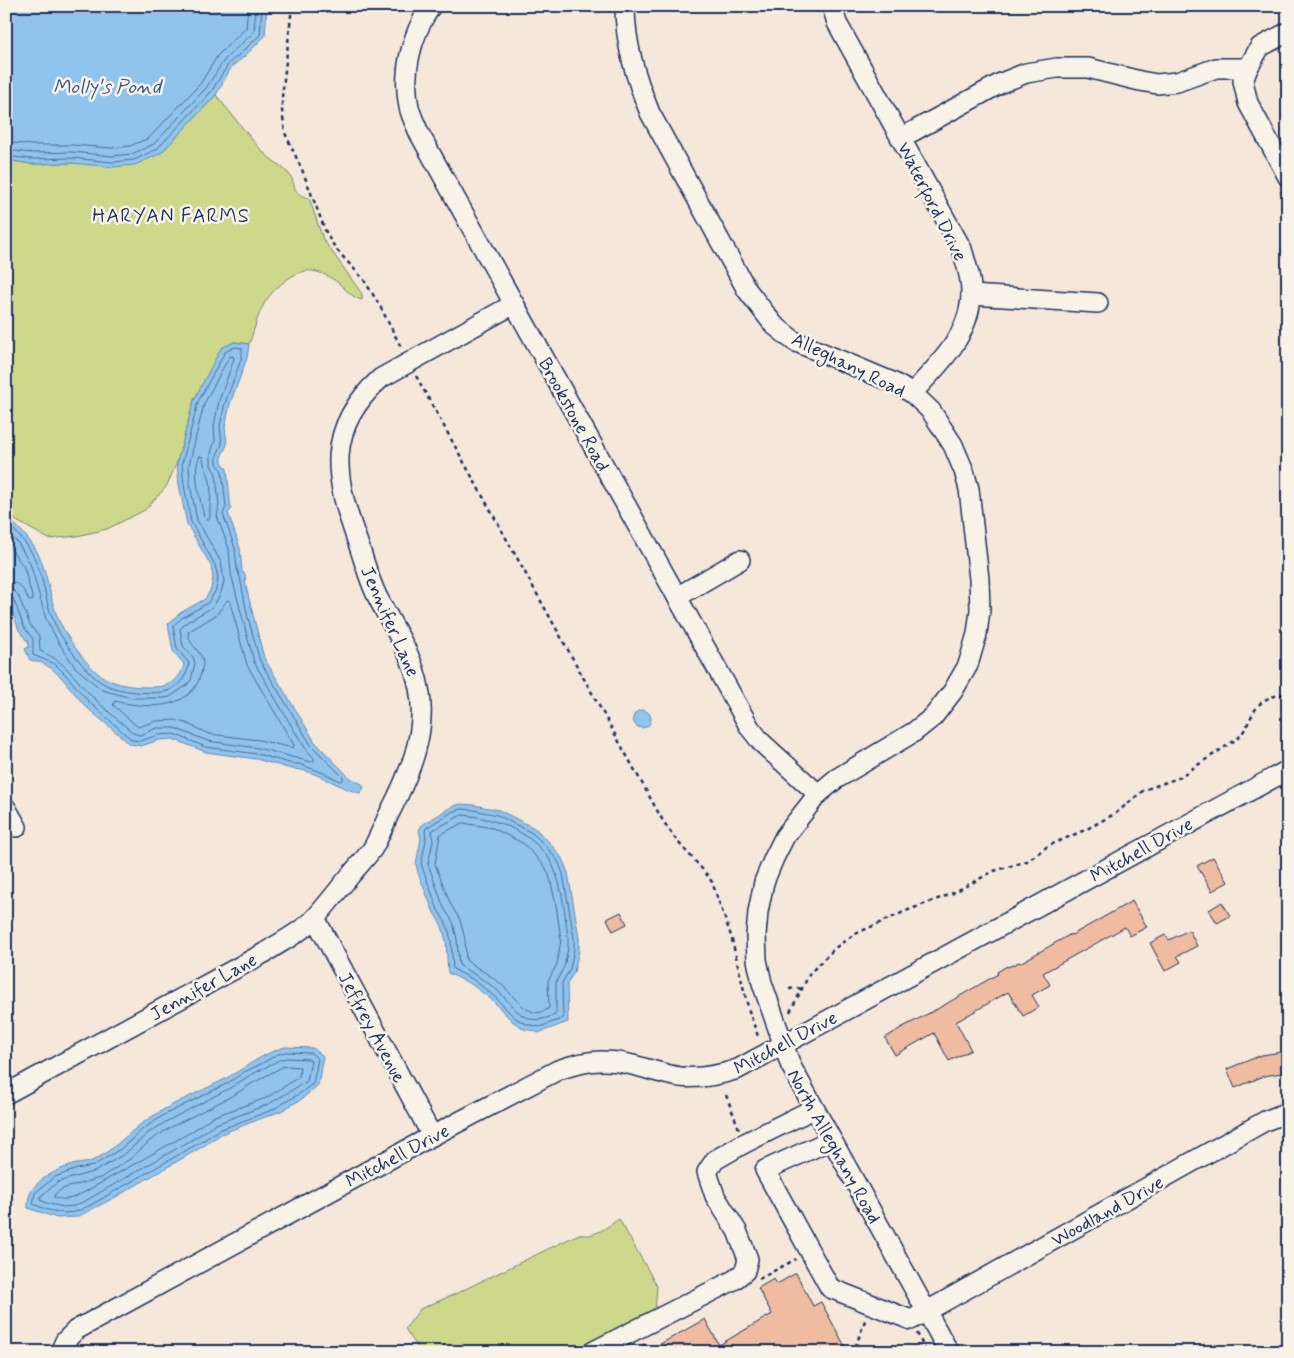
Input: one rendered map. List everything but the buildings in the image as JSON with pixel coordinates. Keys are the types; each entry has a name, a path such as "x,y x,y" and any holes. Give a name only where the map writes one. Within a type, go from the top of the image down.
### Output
{"street":[{"name":"Brookstone Road","path":"431,6 417,30 410,54 407,78 409,108 419,133 750,728 762,743 818,794"},
{"name":"Alleghany Road","path":"625,6 631,60 638,84 650,113 746,290 774,325 794,341 892,382 912,393 931,412 953,445 964,471 969,490 979,579 980,610 977,634 968,665 953,691 933,717 914,732 836,779 818,794"},
{"name":"Waterford Drive","path":"832,6 837,23 962,249 969,275 971,295 968,315 960,336 935,370 912,393"},
{"path":"1288,32 1260,48 1248,68 1243,81 1248,104 1288,178"},
{"path":"900,138 1001,83 1026,73 1057,68 1088,68 1157,84 1177,82 1216,68 1248,68"},
{"path":"971,295 1098,304"},
{"name":"Jennifer Lane","path":"6,1094 266,952 314,918 372,848 407,778 417,746 421,721 420,691 414,665 376,594 352,529 339,474 338,452 343,429 366,391 381,378 514,304"},
{"path":"677,598 740,560"},
{"name":"Mitchell Drive","path":"60,1351 65,1341 76,1330 432,1136 558,1070 577,1064 603,1060 632,1064 681,1077 717,1076 738,1069 1288,770"},
{"name":"North Alleghany Road","path":"818,794 784,836 764,882 758,912 756,935 757,960 762,983 776,1026 775,1049 791,1066 949,1352"},
{"path":"6,808 17,826"},
{"name":"Jeffrey Avenue","path":"314,918 432,1136"},
{"path":"592,1352 734,1280 745,1272 748,1259 743,1245 737,1231 716,1196 707,1172 715,1160 814,1109"},
{"name":"Woodland Drive","path":"831,1140 765,1170 830,1288 912,1320 1265,1121 1288,1112"}],"path":[{"path":"292,6 282,98 285,133 303,172 330,242 364,280 380,306 409,362 663,821 677,841 712,882 731,936 742,986 757,1034 775,1049"},
{"path":"757,1034 784,1022 810,973 835,948 853,935 906,911 951,894 994,871 1027,861 1048,846 1103,820 1121,809 1144,790 1178,778 1237,739 1244,732 1260,704 1269,698 1288,693"},
{"path":"788,989 802,989"},
{"path":"754,1282 802,1256"},
{"path":"863,1352 856,1345 866,1316 875,1319"},
{"path":"916,1333 926,1352"}],"green space":[{"path":"216,95 264,153 288,173 296,191 309,198 323,239 362,294 362,300 353,296 335,281 315,271 299,273 285,281 272,293 264,304 249,344 234,342 194,400 177,463 166,487 145,510 107,529 77,536 49,539 6,515 6,160 31,164 72,163 161,153"},
{"path":"619,1219 657,1286 655,1313 588,1352 421,1352 405,1329 420,1309 579,1234 595,1234"}],"water":[{"name":"Molly's Pond","path":"37,6 267,6 265,36 232,66 216,95 161,153 135,165 113,167 72,163 31,164 6,160 6,10"},
{"path":"234,342 249,344 247,358 230,404 225,427 227,445 222,455 222,462 227,469 231,510 228,513 240,548 242,572 245,574 246,587 264,658 315,742 350,778 362,784 364,788 360,793 309,772 256,759 206,752 173,739 159,740 141,746 130,744 85,706 62,678 51,668 30,660 25,649 29,647 28,640 19,630 6,595 6,515 26,536 38,553 60,624 78,652 94,670 119,684 135,686 163,686 176,679 184,664 173,651 168,624 180,613 205,599 211,589 213,578 211,566 187,524 179,485 177,463 194,400 221,348"},
{"path":"642,710 648,713 651,719 648,725 642,728 636,725 633,719 636,713"},
{"path":"460,804 499,810 536,829 562,858 568,873 579,937 579,950 574,972 567,984 568,1022 538,1033 524,1029 512,1021 492,1000 471,984 448,973 446,941 442,926 434,913 416,864 421,839 419,830 422,825 451,807"},
{"path":"285,1047 313,1048 323,1056 318,1085 302,1099 281,1111 221,1134 114,1198 77,1217 57,1218 28,1208 29,1197 33,1188 48,1176 67,1167 90,1162 111,1149 141,1124 161,1111 225,1079 262,1057"}],"district":[{"name":"HARYAN FARMS","path":"171,215"}]}
